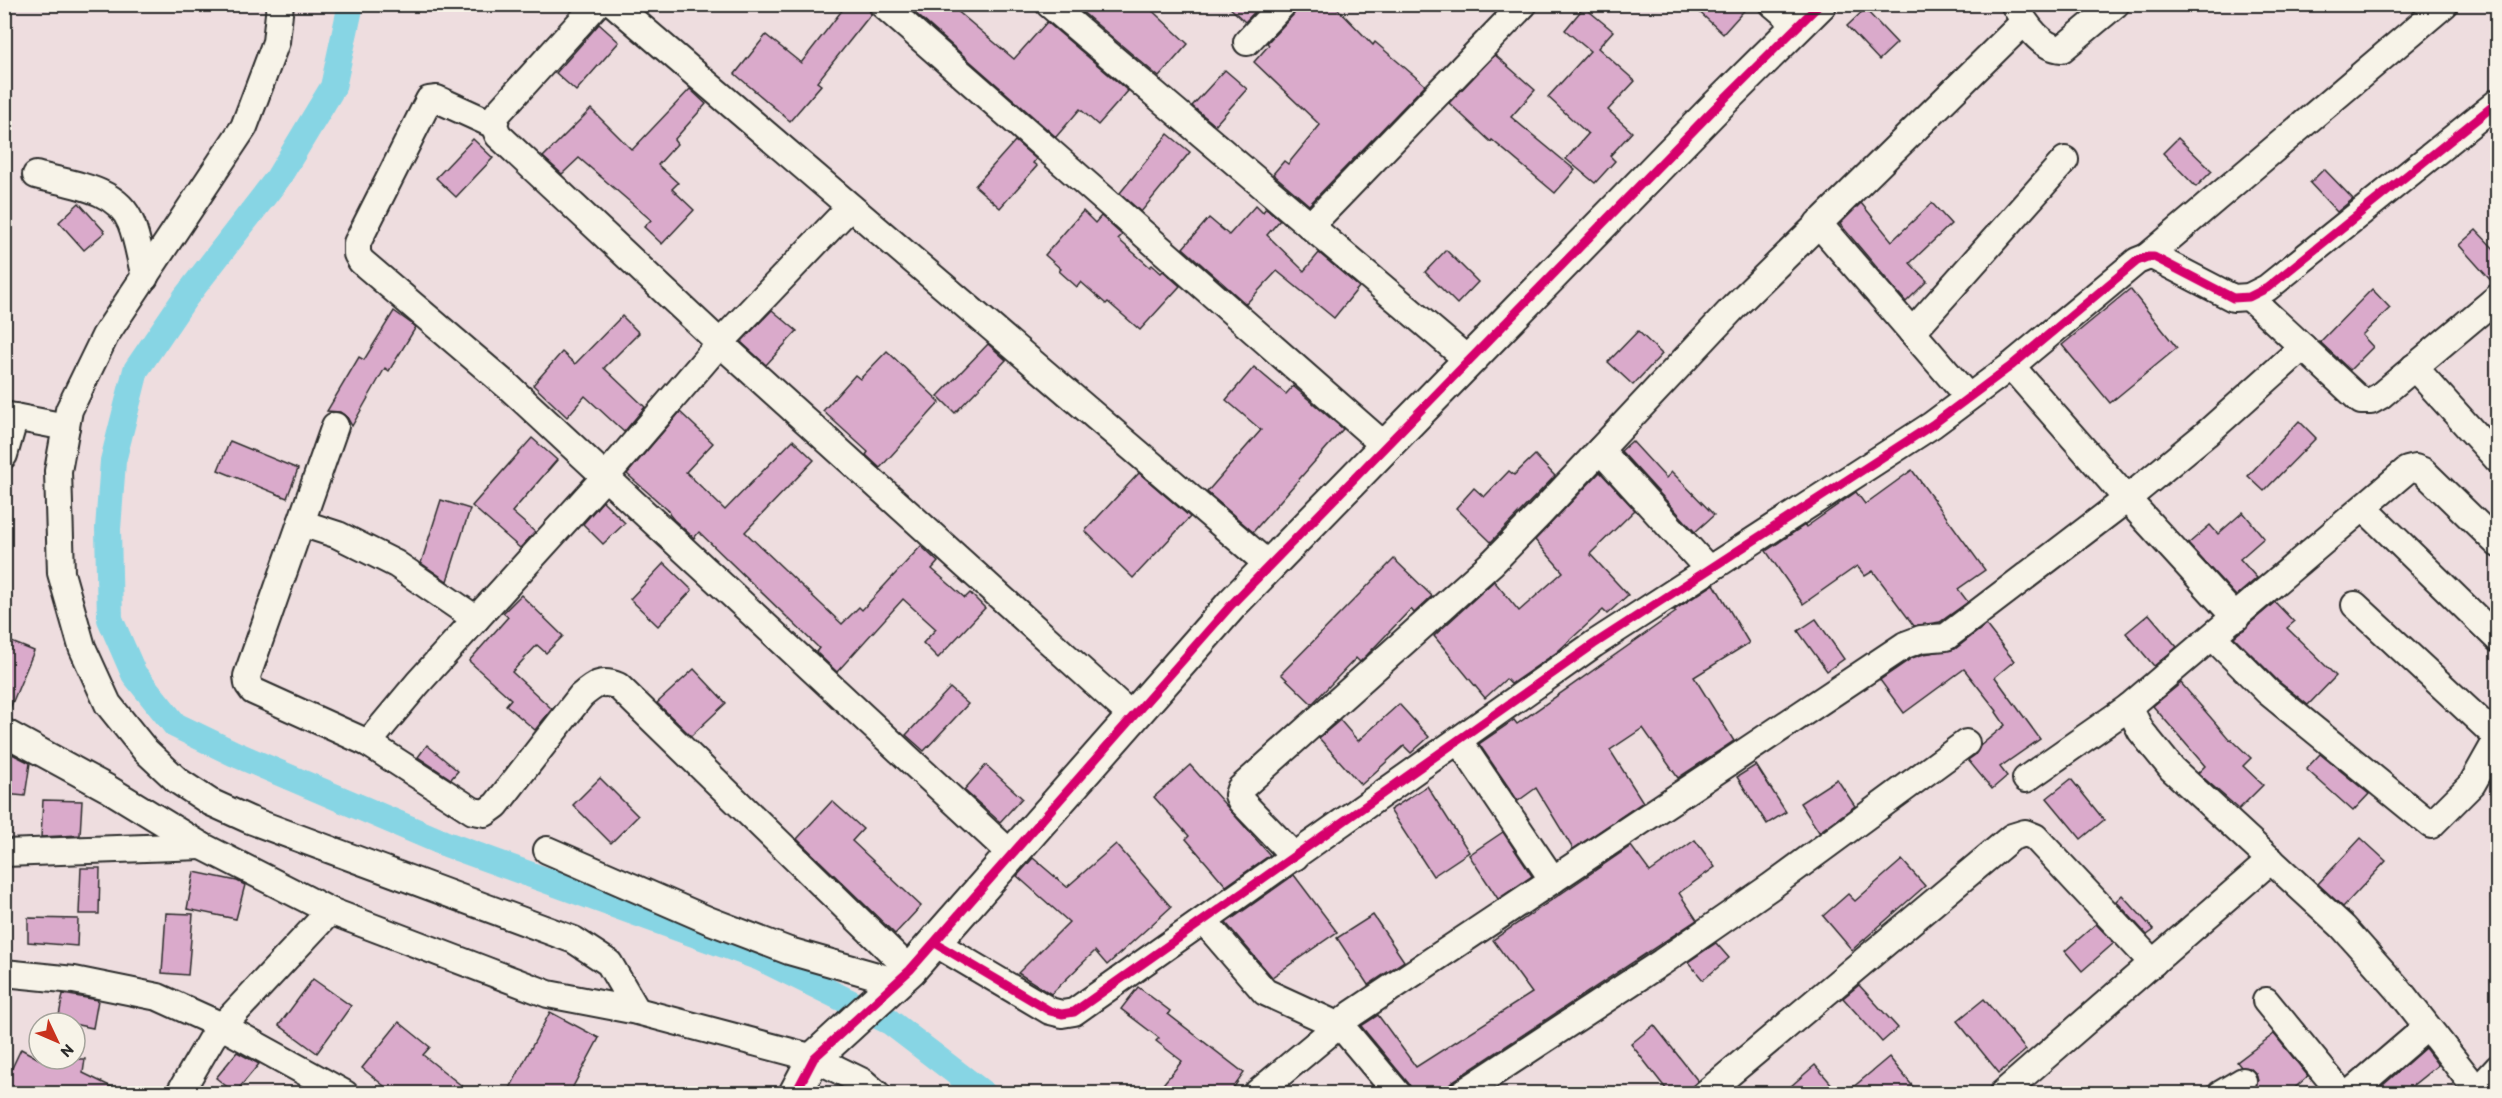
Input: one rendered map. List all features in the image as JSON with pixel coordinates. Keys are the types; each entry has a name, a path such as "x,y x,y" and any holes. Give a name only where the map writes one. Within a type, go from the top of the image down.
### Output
{"street":[{"path":"280,4 276,42 244,127 105,336 69,410 58,471 61,573 82,647 108,704 145,750 186,786 210,802 250,820 574,940 609,963 637,1011"},
{"path":"597,4 497,114 494,125 498,135 720,343 1133,717"},
{"path":"614,4 1270,566"},
{"path":"882,4 1385,446"},
{"path":"1049,4 1468,360"},
{"path":"1247,42 1283,4"},
{"path":"1310,226 1524,4"},
{"path":"795,1094 814,1058 898,982 934,943 1232,604 1706,117 1810,15 1773,4"},
{"path":"1295,857 1241,801 1238,795 1240,789 1492,562 1734,307 1818,224 2019,13 2052,49 2062,49 2116,4"},
{"path":"934,943 1050,1011 1062,1014 1074,1012 1594,644 1932,425 2010,366 2137,261 2146,257 2445,4"},
{"path":"494,125 437,99 429,99 357,243 357,254 361,261 510,388 1012,855"},
{"path":"2146,257 2154,257 2233,298 2248,297 2267,288 2498,102"},
{"path":"1911,332 2065,160"},
{"path":"36,175 103,193 120,204 131,221 145,277"},
{"path":"368,743 476,619 606,476 720,343 850,207"},
{"path":"1818,224 1968,397"},
{"path":"2248,297 2361,401 2371,401 2380,396 2498,297"},
{"path":"1256,1094 1337,1025 1905,645 1921,639 1946,636 2127,499 2206,434 2303,347"},
{"path":"2010,366 2236,618"},
{"path":"2414,367 2498,460"},
{"path":"4,455 10,416 66,428"},
{"path":"335,426 247,676 248,684 253,691 368,743 473,811 485,813 496,805 581,696 596,683 608,681 618,686 898,982"},
{"path":"1600,450 1709,570"},
{"path":"2026,779 2129,707 2407,470 2415,468 2423,471 2498,544"},
{"path":"2364,508 2498,639"},
{"path":"301,523 338,535 396,564 476,619"},
{"path":"2213,637 2268,692 2432,825 2472,784 2498,738 2355,605"},
{"path":"2129,707 2141,731 2172,769 2343,927 2427,1027 2476,1092 2498,1068"},
{"path":"4,732 107,788 202,846 330,911 548,994 637,1011 814,1058 863,1082 877,1094"},
{"path":"1459,741 1553,880"},
{"path":"1461,1094 1672,956 1966,743"},
{"path":"1705,1094 2012,837 2025,833 2035,837 2153,963"},
{"path":"4,853 202,846"},
{"path":"547,850 708,920 789,951 898,982"},
{"path":"2002,1094 2271,860"},
{"path":"179,1094 213,1036 330,911"},
{"path":"1204,921 1265,992 1337,1025 1346,1032 1398,1094"},
{"path":"4,973 74,980 158,997 222,1026 345,1094"},
{"path":"2266,1001 2342,1094"},
{"path":"2349,1094 2427,1027"}],"building":[{"path":"847,4 867,4 871,14 817,82 821,85 790,121 735,74 766,35 801,63"},
{"path":"905,4 949,4 1014,59 1047,22 1128,91 1098,125 1080,109 1056,137"},
{"path":"1073,4 1145,4 1188,44 1159,77"},
{"path":"1226,4 1262,4 1245,22"},
{"path":"1298,4 1333,4 1373,45 1375,42 1425,85 1309,205 1273,174 1284,161 1288,164 1320,125 1254,62 1269,45 1267,43 1294,14"},
{"path":"1691,4 1750,4 1723,34"},
{"path":"1584,7 1613,31 1598,48 1635,81 1608,110 1632,132 1610,156 1615,161 1595,183 1566,159 1588,134 1548,97 1590,51 1565,30"},
{"path":"1865,9 1897,43 1879,60 1847,26"},
{"path":"599,24 619,42 576,91 556,73"},
{"path":"1495,55 1535,90 1511,117 1575,170 1555,193 1492,140 1491,142 1449,103"},
{"path":"1225,70 1247,89 1215,125 1192,106"},
{"path":"690,89 706,104 674,140 677,144 658,165 678,183 672,189 694,210 662,244 644,227 651,220 579,158 562,174 543,157 591,109 632,150"},
{"path":"1168,134 1190,152 1141,212 1120,193"},
{"path":"2178,138 2212,171 2196,187 2163,153"},
{"path":"473,139 493,158 456,197 436,178"},
{"path":"1015,141 1036,159 1033,163 1037,166 1000,208 975,186"},
{"path":"2324,169 2353,199 2337,212 2310,183"},
{"path":"79,203 105,232 84,250 59,222"},
{"path":"1861,203 1892,241 1932,203 1951,224 1910,263 1927,281 1906,302 1840,224"},
{"path":"1256,205 1263,212 1266,208 1280,220 1267,235 1304,271 1319,253 1359,287 1334,318 1277,271 1246,304 1183,248 1209,218 1229,235"},
{"path":"1083,211 1095,223 1101,216 1122,235 1118,239 1150,267 1152,265 1161,273 1163,271 1180,286 1140,330 1081,282 1077,287 1045,255"},
{"path":"2476,230 2498,253 2498,282 2493,283 2459,245"},
{"path":"1446,250 1478,282 1457,304 1425,272"},
{"path":"2130,289 2177,348 2110,403 2062,345"},
{"path":"2372,289 2390,308 2362,335 2373,347 2350,370 2320,342"},
{"path":"772,310 797,331 766,365 741,342"},
{"path":"394,311 416,327 389,371 385,368 352,426 347,417 340,412 327,411 359,357 364,360"},
{"path":"622,316 639,333 604,368 645,407 624,432 585,396 567,417 533,385 562,352 575,364"},
{"path":"1638,331 1662,354 1633,385 1608,362"},
{"path":"988,344 1006,360 955,413 938,396"},
{"path":"887,351 940,402 880,468 866,455 868,452 823,411 855,375 860,379"},
{"path":"1254,367 1286,394 1293,386 1343,429 1253,532 1207,492 1261,430 1226,400"},
{"path":"680,412 713,443 686,472 725,510 793,440 814,460 745,532 842,624 859,607 862,610 921,546 938,562 932,569 965,598 970,593 985,608 938,658 923,643 936,629 903,599 837,672 816,652 819,648 699,532 694,538 674,520 670,512 627,474"},
{"path":"2299,421 2316,438 2264,491 2248,476"},
{"path":"532,438 557,460 512,512 535,532 520,548 472,506"},
{"path":"230,441 298,469 287,498 218,470"},
{"path":"1632,441 1666,478 1672,472 1714,515 1695,532 1621,451"},
{"path":"1535,455 1555,476 1491,542 1456,508 1474,488 1484,497 1509,471 1514,475"},
{"path":"1912,470 1985,570 1958,589 1968,602 1940,622 1914,626 1873,571 1865,576 1857,566 1803,604 1766,551 1805,525 1806,527 1856,492 1865,504"},
{"path":"1600,472 1635,510 1590,554 1628,595 1607,614 1603,610 1557,652 1511,684 1506,679 1485,698 1434,636 1494,581 1519,611 1563,572 1535,540"},
{"path":"1139,473 1190,517 1133,578 1085,531"},
{"path":"441,500 470,509 447,581 421,563"},
{"path":"603,501 625,523 603,544 583,524"},
{"path":"2243,512 2264,538 2240,559 2257,578 2236,596 2188,544 2210,525 2218,534"},
{"path":"1394,559 1432,596 1414,613 1411,609 1360,662 1356,658 1312,704 1281,674"},
{"path":"664,563 692,590 658,626 630,599"},
{"path":"1714,584 1749,643 1694,677 1734,741 1678,778 1643,728 1610,750 1643,802 1573,849 1536,788 1518,801 1479,744 1514,720 1517,724 1676,612 1674,610"},
{"path":"521,595 563,636 546,653 537,645 512,672 552,709 535,730 506,705 511,699 469,661 508,617 503,613"},
{"path":"2275,602 2294,622 2287,628 2336,676 2308,705 2278,681 2234,637"},
{"path":"2149,614 2177,647 2154,666 2126,633"},
{"path":"1816,619 1844,659 1827,671 1798,631"},
{"path":"1986,625 2014,661 1995,677 2040,739 2000,767 2007,776 1992,789 1968,760 1975,755 1980,746 2005,725 1997,711 1964,669 1904,713 1880,680 1912,658 1955,649"},
{"path":"4,639 34,651 6,718 4,717"},
{"path":"694,669 726,703 691,736 657,703"},
{"path":"2181,683 2230,740 2251,758 2243,766 2263,785 2239,809 2198,773 2205,766 2153,706"},
{"path":"950,688 968,704 924,751 906,735"},
{"path":"1399,704 1429,737 1411,753 1404,746 1361,785 1319,738 1340,720 1358,741"},
{"path":"427,745 458,771 451,779 418,757"},
{"path":"6,753 30,763 25,796 4,794"},
{"path":"2320,754 2369,794 2353,811 2306,769"},
{"path":"986,765 1022,798 1000,822 964,790"},
{"path":"1190,765 1270,855 1226,886 1186,839 1189,836 1154,797"},
{"path":"1756,765 1786,812 1767,824 1737,777"},
{"path":"600,778 638,816 611,843 573,805"},
{"path":"1837,779 1855,806 1819,832 1800,803"},
{"path":"2071,779 2104,820 2081,839 2047,798"},
{"path":"1427,786 1469,852 1433,876 1390,810"},
{"path":"43,800 82,801 80,835 41,837"},
{"path":"832,801 863,829 852,841 921,906 895,934 797,839"},
{"path":"1503,832 1532,876 1498,899 1469,855"},
{"path":"2361,838 2386,861 2343,907 2318,884"},
{"path":"1695,840 1715,867 1679,893 1697,920 1453,1081 1441,1094 1413,1094 1409,1084 1361,1026 1378,1015 1416,1067 1532,993 1493,940 1631,846 1650,872"},
{"path":"1116,844 1171,907 1107,965 1095,951 1051,994 1018,973 1069,922 1017,876 1033,858 1067,887"},
{"path":"1902,860 1925,886 1852,950 1823,916 1848,894 1855,901"},
{"path":"81,868 100,868 99,914 79,914"},
{"path":"194,872 237,881 245,885 236,919 187,909"},
{"path":"1294,875 1337,932 1272,977 1226,923"},
{"path":"2122,895 2154,930 2147,935 2116,901"},
{"path":"166,913 193,914 188,975 162,973"},
{"path":"1373,915 1404,961 1368,985 1337,938"},
{"path":"28,918 78,919 77,946 28,942"},
{"path":"2096,924 2114,943 2082,971 2065,951"},
{"path":"1716,943 1729,958 1703,980 1688,962"},
{"path":"313,979 351,1006 317,1053 279,1025"},
{"path":"1859,985 1898,1028 1882,1042 1843,998"},
{"path":"1138,987 1170,1011 1168,1014 1244,1073 1229,1094 1155,1094 1182,1061 1156,1041 1159,1038 1121,1009"},
{"path":"63,994 98,1000 93,1028 87,1027 87,1011 60,1011"},
{"path":"1984,999 2026,1050 1999,1073 1957,1021"},
{"path":"550,1012 599,1038 569,1094 507,1094"},
{"path":"399,1022 430,1047 423,1055 472,1094 394,1094 362,1068"},
{"path":"1654,1025 1698,1081 1683,1094 1670,1094 1631,1044"},
{"path":"2274,1034 2308,1076 2288,1094 2251,1094 2258,1081 2256,1074 2250,1068 2241,1067 2237,1062"},
{"path":"2425,1048 2438,1065 2402,1094 2373,1094"},
{"path":"21,1049 27,1052 27,1071 83,1071 83,1073 126,1094 4,1094 4,1085"},
{"path":"237,1052 259,1064 235,1093 216,1078"},
{"path":"1889,1057 1919,1094 1845,1094"},
{"path":"1815,1065 1840,1094 1782,1094"}],"waterway":[{"path":"351,4 333,87 278,178 185,298 136,370 113,461 108,529 110,619 134,674 175,725 235,754 446,844 760,958 890,1022 984,1094"}],"cycle path":[{"path":"795,1094 814,1058 910,970 1232,604 1714,109 1820,4"},
{"path":"935,943 1050,1011 1062,1014 1074,1012 1594,644 1932,425 2011,366 2137,261 2154,257 2233,298 2249,297 2267,288 2498,102"}]}
